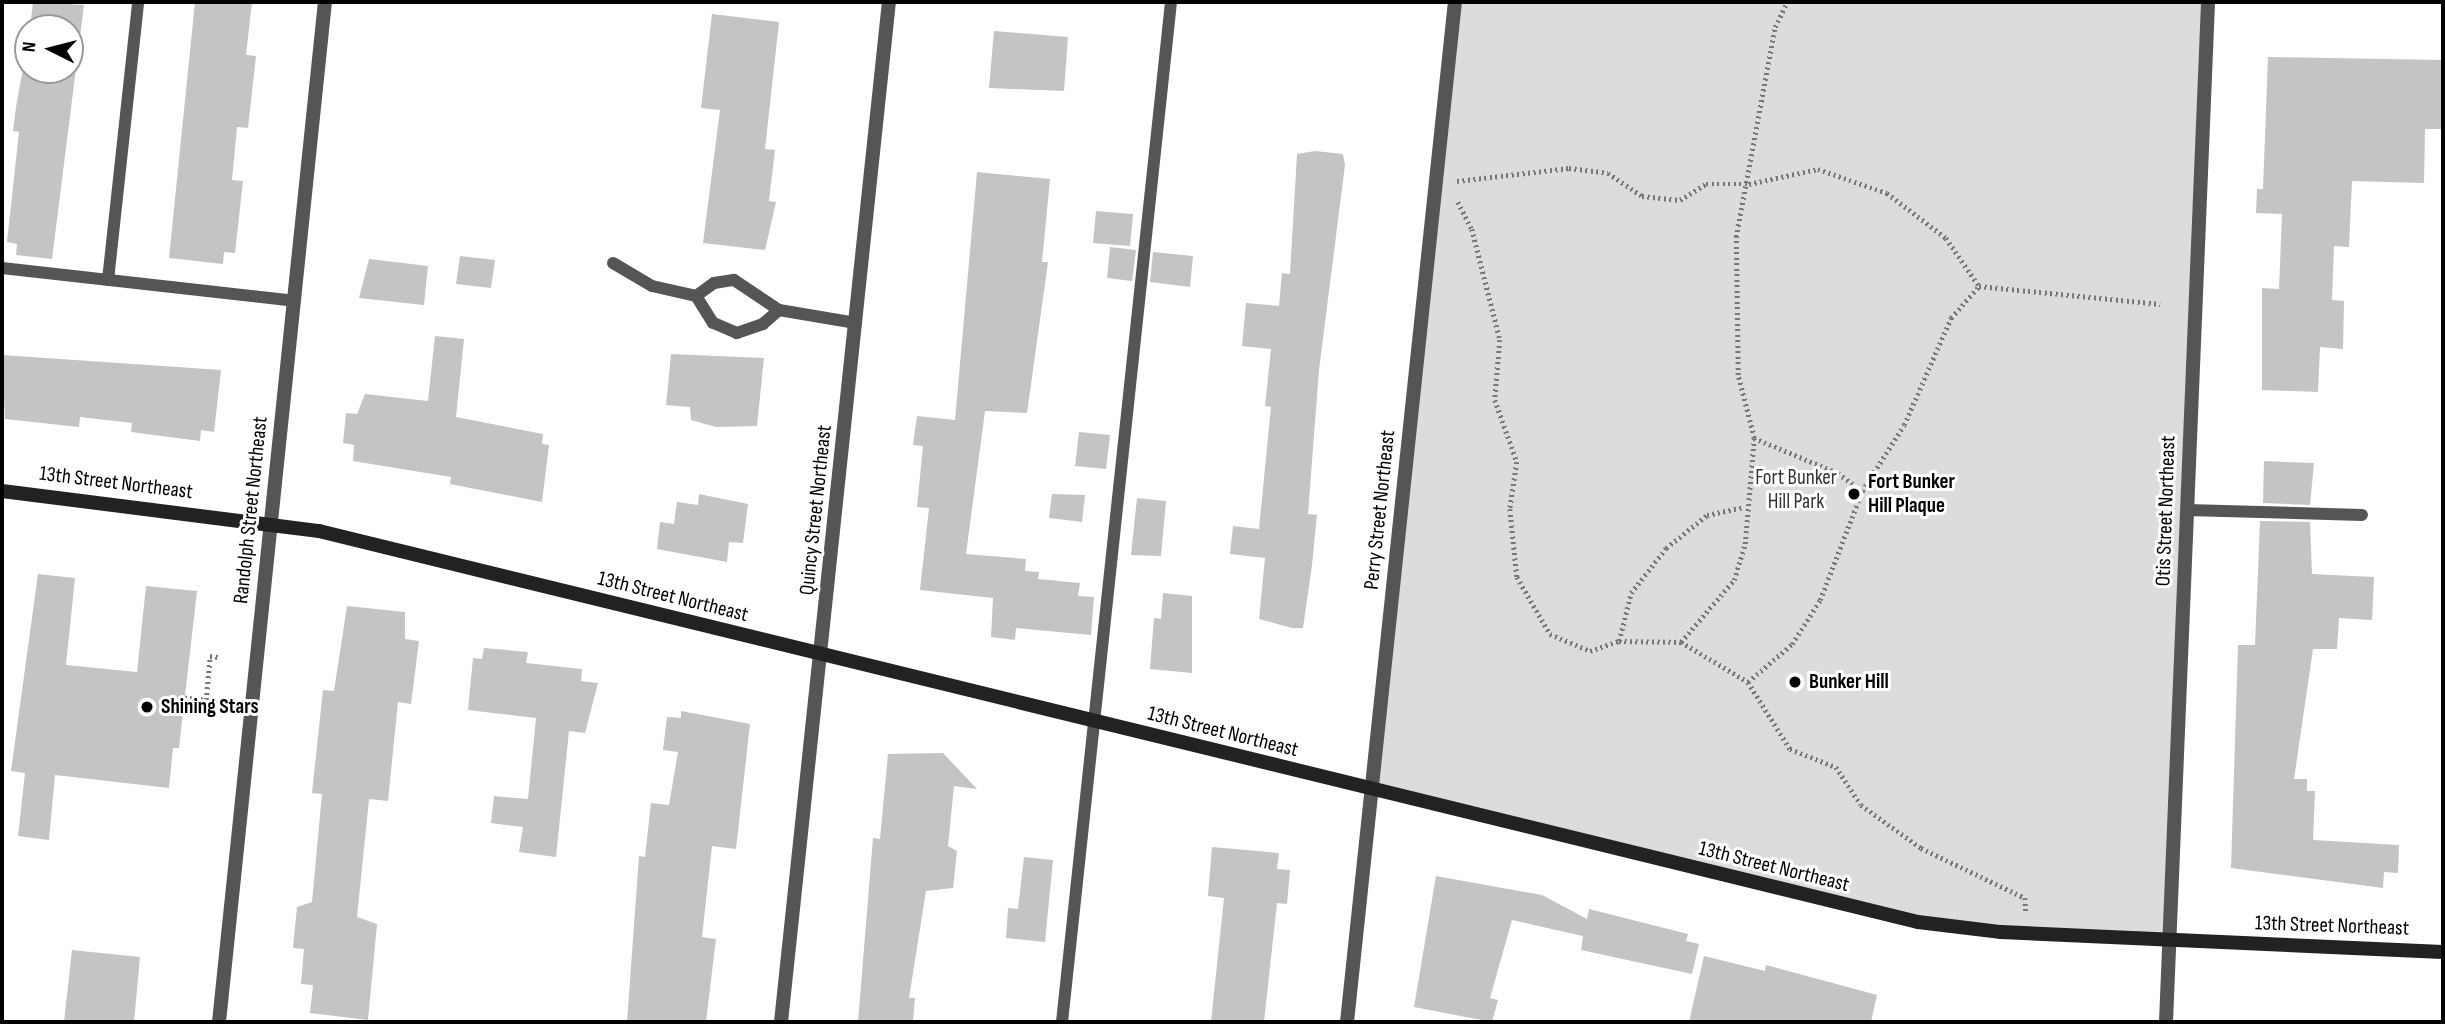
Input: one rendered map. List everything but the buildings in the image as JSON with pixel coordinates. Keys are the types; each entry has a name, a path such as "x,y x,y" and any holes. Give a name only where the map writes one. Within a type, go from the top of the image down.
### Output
{"street":[{"name":"Randolph Street Northeast","path":"219,1022 325,2"},
{"name":"Quincy Street Northeast","path":"781,1022 890,2"},
{"name":"Perry Street Northeast","path":"1347,1022 1455,2"},
{"name":"Otis Street Northeast","path":"2166,1022 2208,2"},
{"name":"13th Street Northeast","path":"2,491 271,523 822,655 1876,914 2028,933 2443,952"}],"lane":[{"path":"108,280 138,2"},
{"path":"1062,1022 1097,723 1171,2"},
{"path":"613,263 652,286 696,296 713,323 737,333 763,324 779,310"},
{"path":"2,268 294,301"},
{"path":"696,296 714,283 734,280 779,310 856,323"},
{"path":"2188,510 2362,515"}],"path":[{"path":"1681,642 1734,580 1745,544 1744,507 1754,438 1738,375 1736,237 1749,184 1775,27 1787,2"},
{"path":"1436,180 1569,167 1608,173 1642,196 1680,200 1706,184 1749,184 1818,169 1887,193 1946,238 1979,286 2160,304"},
{"path":"1436,180 1448,187 1472,229 1495,315 1495,400 1517,462 1510,509 1517,578 1550,634 1590,651 1619,641 1681,642 1748,682 1790,748 1836,767 1861,805 1921,848 2025,898 2028,933"},
{"path":"1748,682 1792,644 1820,600 1862,491 1904,425 1951,318 1979,286"},
{"path":"1754,438 1838,473 1862,491"},
{"path":"1619,641 1630,593 1666,548 1707,515 1744,507"},
{"path":"212,713 188,711 178,697 206,700 210,656 218,657"}],"green space":[{"name":"Fort Bunker Hill Park","path":"1455,2 2208,2 2170,940 1959,928 1371,789"}],"place":[{"name":"Fort Bunker Hill Plaque","path":"1854,494"},
{"name":"Bunker Hill","path":"1795,682"},
{"name":"Shining Stars","path":"147,707"}]}
